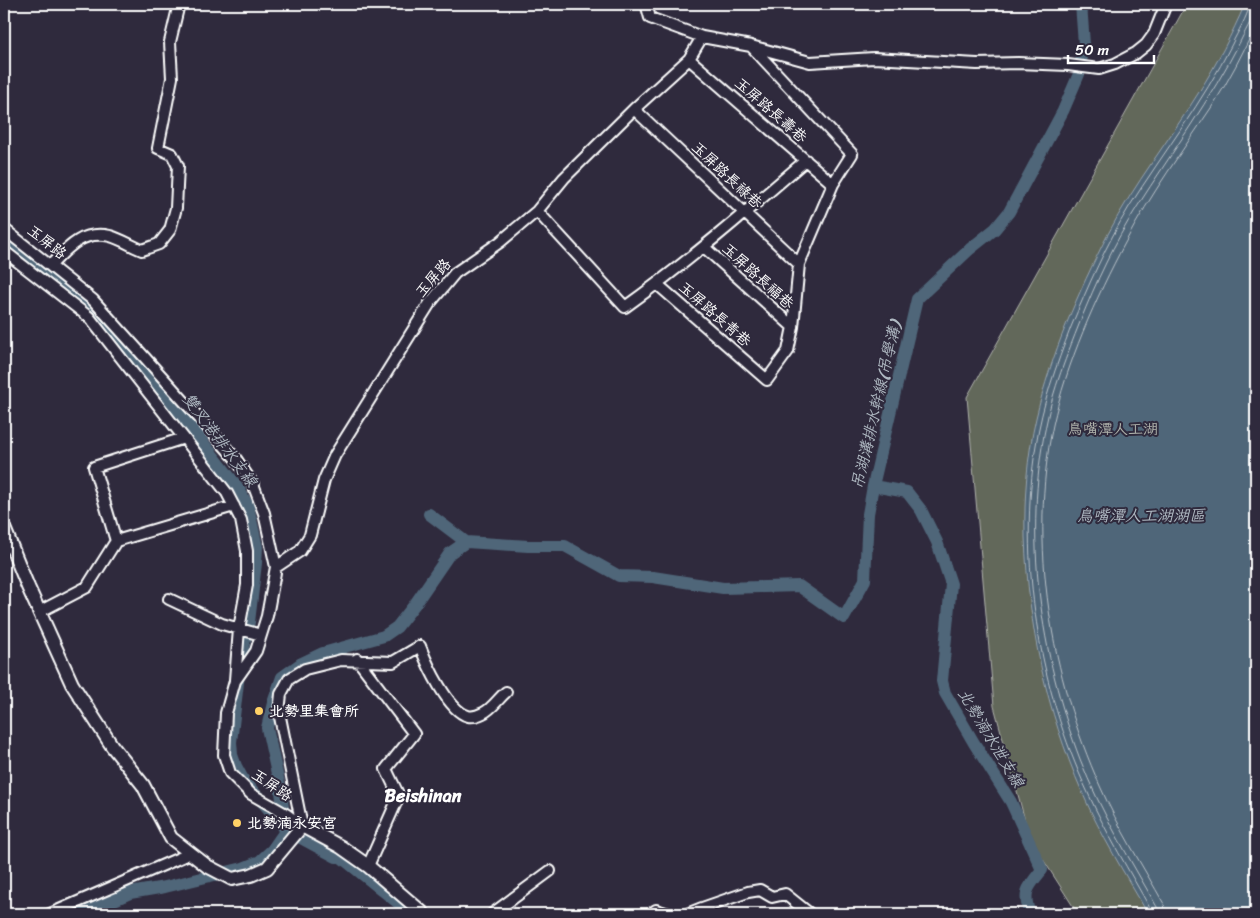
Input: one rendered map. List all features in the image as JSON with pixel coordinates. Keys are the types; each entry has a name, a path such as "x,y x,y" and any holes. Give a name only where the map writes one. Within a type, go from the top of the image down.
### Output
{"street":[{"path":"51,265 75,241 92,234 111,236 142,250 159,244 170,230 176,208 178,166 172,154 158,148 172,78 170,42 179,4"},
{"path":"650,4 647,7 650,18 702,37 751,46 810,62 874,58 977,64 1068,65 1099,69 1120,61 1146,45 1154,34 1166,4"},
{"name":"玉屏路","path":"276,567 300,551 310,535 324,480 335,455 430,303 455,273 500,242 537,211 564,178 634,109 689,59 702,37"},
{"path":"751,46 852,154 833,184 799,264 793,327"},
{"name":"玉屏路長壽巷","path":"689,59 833,184"},
{"name":"玉屏路長祿巷","path":"634,109 799,264"},
{"path":"657,284 745,213 806,160"},
{"name":"玉屏路長青巷","path":"537,211 625,307 657,284 767,380 788,351 793,327"},
{"name":"玉屏路","path":"4,229 93,300 236,459 253,484 264,513 276,567 267,616 256,651 235,680 226,713 224,754 230,773 251,794 286,814 300,825 341,846 368,866 424,914"},
{"name":"玉屏路長福巷","path":"704,247 793,327"},
{"path":"4,251 89,317 227,493 241,520 247,551 247,585 239,629 235,680"},
{"path":"116,541 94,467 184,438"},
{"path":"39,612 86,586 116,541 234,506"},
{"path":"4,528 72,684 112,746 143,785 171,838 207,866 232,879 251,875 267,868 291,840 300,825 296,792 280,712 281,694 289,679 305,669 341,660 357,659 370,662 393,662 420,646 440,687 459,712 469,716 485,713 506,692"},
{"path":"169,599 222,624 261,635"},
{"path":"357,659 414,734 386,769 399,796 368,866"},
{"path":"50,914 191,854"},
{"path":"492,914 550,871"},
{"path":"687,914 703,911 748,892 760,890 772,896 785,894 810,914"},
{"path":"651,914 656,910 669,914"}],"green space":[{"name":"鳥嘴潭人工湖湖區","path":"1185,4 1256,4 1256,914 1078,914 1030,839 994,706 967,397 1184,9"}],"water":[{"name":"鳥嘴潭人工湖湖區","path":"1245,4 1256,4 1256,914 1148,914 1089,808 1069,761 1049,699 1035,635 1027,570 1025,522 1028,462 1036,418 1049,371 1066,324 1086,278 1118,215 1188,110 1212,70"}],"waterway":[{"name":"吊湖溝排水幹線(吊學溝)","path":"429,514 466,542 565,546 619,576 653,577 723,588 799,586 844,618 865,580 868,514 873,486 917,299 970,249 995,229 1009,212 1063,111 1079,74 1084,44 1081,4"},
{"name":"雙叉港排水支線","path":"4,239 67,286 99,317 184,418 239,489 248,506 257,547 256,563 249,622 241,657 231,742 232,755 243,779 286,830 336,857 341,857 412,914"},
{"name":"北勢湳水泄支線","path":"873,486 907,492 921,510 937,542 951,584 942,681 945,693 1011,802 1042,870 1028,890 1027,900 1030,914"},
{"name":"吊湖溝排水幹線(吊學溝)","path":"83,914 130,893 165,887 243,868 260,861 272,850 286,830 281,792 267,728 282,677 300,664 323,653 384,636 397,627 450,553 466,542"}],"place":[{"name":"北勢里集會所","path":"259,711"},
{"name":"北勢湳永安宮","path":"237,823"}],"district":[{"name":"Beishinan","path":"423,796"}],"park label":[{"name":"鳥嘴潭人工湖","path":"1113,429"}]}
